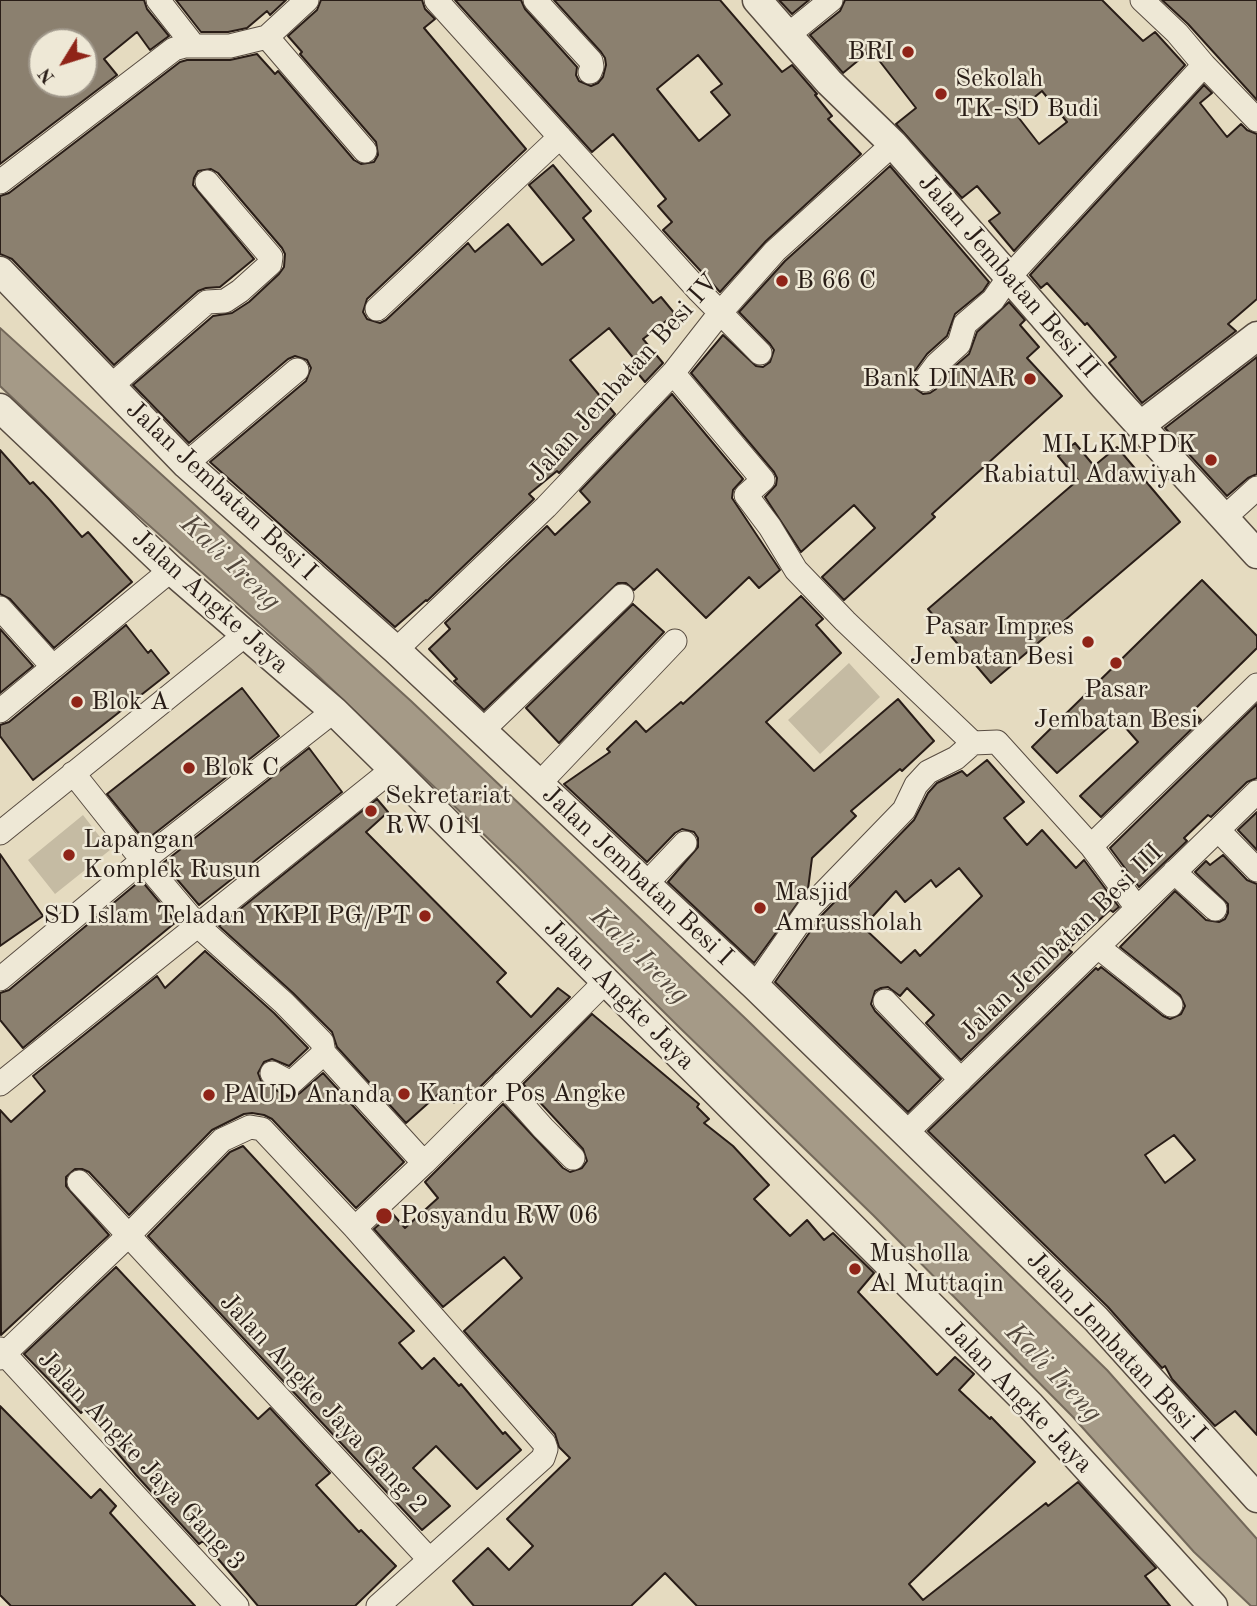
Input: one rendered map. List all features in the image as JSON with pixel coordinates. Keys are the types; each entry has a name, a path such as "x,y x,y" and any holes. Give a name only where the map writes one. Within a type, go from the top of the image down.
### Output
{"street":[{"path":"158,0 194,46"},
{"path":"0,182 166,54 185,46 230,46 267,37 306,0"},
{"path":"436,0 720,313 760,353"},
{"path":"535,0 591,61 590,72"},
{"name":"Jalan Jembatan Besi II","path":"757,0 829,82 893,144 1257,554"},
{"path":"788,35 831,0"},
{"path":"1142,0 1177,33 1257,120"},
{"path":"267,37 365,151"},
{"path":"925,380 958,344 965,324 993,300 1009,277 1204,65"},
{"path":"377,309 560,137"},
{"name":"Jalan Jembatan Besi IV","path":"396,650 546,507 673,373 720,313 793,234 893,144"},
{"path":"111,386 207,302 225,301 270,264 271,257 207,182"},
{"name":"Jalan Jembatan Besi I","path":"0,271 186,464 396,650 755,986 906,1133 1096,1319 1257,1498"},
{"path":"1141,425 1257,336"},
{"path":"186,464 297,370"},
{"path":"673,373 763,480 746,495 770,527 796,570 854,631 972,743"},
{"name":"Jalan Angke Jaya","path":"5,422 334,711 1030,1405 1213,1606"},
{"path":"1224,518 1257,488"},
{"path":"0,711 171,570"},
{"path":"482,731 622,596"},
{"path":"0,608 53,667"},
{"path":"0,833 245,635"},
{"path":"539,785 675,641"},
{"path":"1091,846 1257,685"},
{"path":"0,979 143,861 334,711"},
{"path":"755,986 810,907 904,810 916,785 928,772 956,758 972,743 997,742 1091,846 1137,908"},
{"path":"0,1084 393,769"},
{"path":"73,773 197,925 313,1032 323,1044 324,1053 424,1163"},
{"name":"Jalan Jembatan Besi III","path":"906,1133 1257,792"},
{"path":"1218,830 1257,870"},
{"path":"646,884 685,843"},
{"path":"1174,872 1215,909"},
{"path":"1098,947 1171,1006"},
{"path":"355,1228 606,981"},
{"path":"885,1001 961,1080"},
{"path":"272,1073 290,1083 324,1053"},
{"path":"503,1083 542,1128 573,1158"},
{"path":"129,1235 222,1140 250,1127 262,1129 355,1228 544,1443 546,1450 543,1458 377,1606"},
{"name":"Jalan Angke Jaya Gang 2","path":"79,1182 429,1559"},
{"name":"Jalan Angke Jaya Gang 3","path":"129,1235 2,1354 237,1606"}],"shaded area":[{"path":"849,663 880,697 820,754 788,720"},
{"name":"Lapangan Komplek Rusun","path":"83,815 110,850 55,894 28,860"}],"water":[{"name":"Kali Ireng","path":"0,328 411,701 746,1019 1107,1370 1257,1539 1257,1606 1251,1606 1194,1552 1073,1417 873,1215 518,867 313,671 116,496 0,386"}],"building":[{"path":"0,0 144,0 147,9 169,36 150,50 137,32 104,59 117,75 98,89 98,28 28,28 28,98 87,98 0,164"},
{"path":"176,0 286,0 270,15 267,11 247,28 228,32 201,32"},
{"path":"321,0 422,0 425,9 435,19 424,28 526,149 367,299 363,312 367,319 380,323 386,320 468,243 475,252 508,224 542,265 574,240 529,185 553,165 591,211 583,218 628,273 653,303 661,297 675,314 643,339 663,363 645,382 630,364 635,360 609,328 570,360 615,414 559,473 557,471 529,494 534,499 427,601 395,627 210,462 306,381 311,368 307,360 295,356 288,359 189,443 133,385 213,316 232,313 249,302 284,267 285,254 282,248 218,173 211,169 198,171 193,185 254,259 220,287 198,291 114,365 12,259 0,254 0,196 9,193 180,62 187,60 230,60 257,54 275,74 278,71 354,160 361,164 374,162 378,155 376,142 300,54 302,52 288,36 317,10"},
{"path":"455,0 521,0 525,9 577,67 576,75 579,81 591,86 603,77 605,58 554,0 720,0 782,72 792,65 832,116 828,119 861,154 766,241 720,292 663,230 672,222 658,206 666,199 613,134 592,152","holes":["698,55 722,84 711,92 730,115 699,141 657,89"]},
{"path":"779,0 809,0 792,14"},
{"path":"845,0 1102,0 1143,41 1155,32 1185,65 1014,251 989,221 1000,213 977,186 962,198 896,124 916,108 871,50 843,73 810,35 840,11","holes":["1042,91 1067,122 1039,144 1015,113"]},
{"path":"1162,0 1257,0 1257,100 1188,24"},
{"path":"1204,85 1212,93 1200,103 1227,137 1241,124 1257,134 1257,299 1228,324 1236,331 1142,403 1109,363 1116,357 1087,323 1085,325 1047,283 1041,288 1030,275"},
{"path":"890,166 989,282 983,291 955,314 947,336 927,354 914,372 912,386 923,394 936,389 947,373 969,354 977,332 1009,302 1025,320 1020,325 1039,347 1027,358 1062,396 932,514 935,517 844,600 822,577 875,528 854,505 801,552 765,497 776,485 774,472 691,373 723,335 756,366 763,367 770,362 774,350 739,312 785,261"},
{"path":"1257,357 1257,474 1227,496 1165,428"},
{"path":"672,394 743,479 733,490 732,498 780,570 759,588 749,577 706,618 657,569 634,590 626,583 618,583 484,710 454,681 457,679 429,649 450,629 445,623 547,526 555,535 590,502 580,491"},
{"path":"1075,443 1094,466 1117,447 1180,522 991,683 928,609 1078,480 1058,456"},
{"path":"0,450 82,537 88,532 132,582 54,648 10,599 0,594"},
{"path":"1202,580 1257,636 1257,648 1193,711 1201,720 1101,817 1080,796 1138,742 1118,719 1057,773 1032,747"},
{"path":"801,596 823,619 816,625 841,653 766,722 814,771 898,699 934,741 902,771 900,769 851,811 856,816 812,858 808,889 754,963 668,882 698,847 698,838 694,832 682,829 675,833 647,862 564,784 610,752 607,749 636,721 646,732 681,702 683,704"},
{"path":"633,604 664,632 559,743 526,708"},
{"name":"Blok A","path":"126,625 148,653 151,650 169,673 33,780 0,736 0,725 9,722"},
{"path":"0,629 33,666 0,693"},
{"name":"Blok C","path":"242,688 279,736 145,841 107,794"},
{"path":"1257,704 1257,778 1247,782 1211,817 1208,815 1184,838 1187,841 1139,887 1110,848"},
{"path":"309,748 342,792 199,905 163,863"},
{"path":"987,760 1024,802 1004,818 1027,845 1042,830 1076,868 1084,860 1119,907 1113,912 1110,910 1068,949 1072,952 961,1060 926,1023 934,1015 907,988 900,996 888,987 875,991 871,1004 875,1011 941,1079 908,1112 775,982 821,916 914,820 928,793 937,783 962,771 967,776","holes":["959,868 982,896 920,956 915,950 901,963 863,927 896,891 905,902 931,880 936,887"]},
{"path":"377,799 388,812 366,832 506,973 497,982 531,1017 558,988 570,997 465,1102 461,1097 454,1103 443,1090 406,1123 337,1047 332,1032 219,926"},
{"path":"1257,812 1257,850 1238,830"},
{"path":"0,854 43,916 0,946"},
{"path":"1223,855 1247,880 1257,884 1257,1435 1235,1411 1215,1426 1172,1379 1165,1366 1162,1368 1108,1307 928,1131 1096,968 1098,970 1101,967 1163,1016 1170,1019 1181,1014 1185,1006 1180,995 1120,947 1175,891 1206,920 1219,922 1225,919 1228,904 1195,872 1206,861 1210,865","holes":["1174,1135 1195,1160 1165,1183 1145,1155"]},
{"path":"141,880 176,922 23,1048 0,1020 0,993 9,990"},
{"path":"205,951 274,1013 308,1048 289,1066 272,1059 264,1062 258,1073 261,1081 284,1095 294,1097 323,1073 404,1162 356,1208 272,1119 252,1113 244,1114 212,1130 129,1215 89,1172 75,1169 66,1177 66,1186 109,1235 1,1335 0,1110 11,1122 45,1091 33,1076 157,976 165,988"},
{"path":"592,1014 699,1104 697,1107 709,1119 704,1123 733,1146 769,1185 754,1199 790,1236 807,1220 824,1240 833,1233 874,1273 858,1292 937,1375 955,1357 974,1374 959,1390 990,1419 991,1417 1035,1462 909,1584 923,1600 1046,1503 1048,1506 1078,1482 1156,1568 1145,1576 1170,1606 697,1606 665,1573 631,1606 474,1606 453,1581 488,1548 509,1570 533,1546 507,1519 570,1458 559,1447 555,1434 464,1331 522,1278 504,1257 443,1307 374,1229 392,1213 405,1228 438,1198 425,1182 503,1104 563,1168 570,1172 582,1168 587,1161 583,1149 523,1084"},
{"path":"243,1146 414,1331 399,1343 422,1369 434,1358 521,1450 477,1489 436,1446 413,1468 450,1506 422,1530 148,1236 230,1152"},
{"path":"116,1267 258,1419 270,1408 330,1473 316,1485 359,1532 361,1530 396,1566 355,1606 258,1606 203,1541 199,1544 136,1475 84,1410 81,1413 24,1354"},
{"path":"0,1406 91,1498 100,1489 116,1506 110,1513 195,1606 11,1606 0,1595"}],"place":[{"name":"BRI","path":"908,52"},
{"name":"Sekolah TK-SD Budi","path":"941,94"},
{"name":"B 66 C","path":"782,281"},
{"name":"Bank DINAR","path":"1030,379"},
{"name":"MI LKMPDK Rabiatul Adawiyah","path":"1211,460"},
{"name":"Pasar Impres Jembatan Besi","path":"1088,642"},
{"name":"Pasar Jembatan Besi","path":"1116,663"},
{"name":"Blok A","path":"77,702"},
{"name":"Blok C","path":"189,768"},
{"name":"Sekretariat RW 011","path":"371,811"},
{"name":"Lapangan Komplek Rusun","path":"69,855"},
{"name":"Masjid Amrussholah","path":"760,908"},
{"name":"SD Islam Teladan YKPI PG/PT","path":"425,916"},
{"name":"Kantor Pos Angke","path":"404,1094"},
{"name":"PAUD Ananda","path":"209,1095"},
{"name":"Posyandu RW 06","path":"384,1216"},
{"name":"Musholla Al Muttaqin","path":"855,1269"}]}
